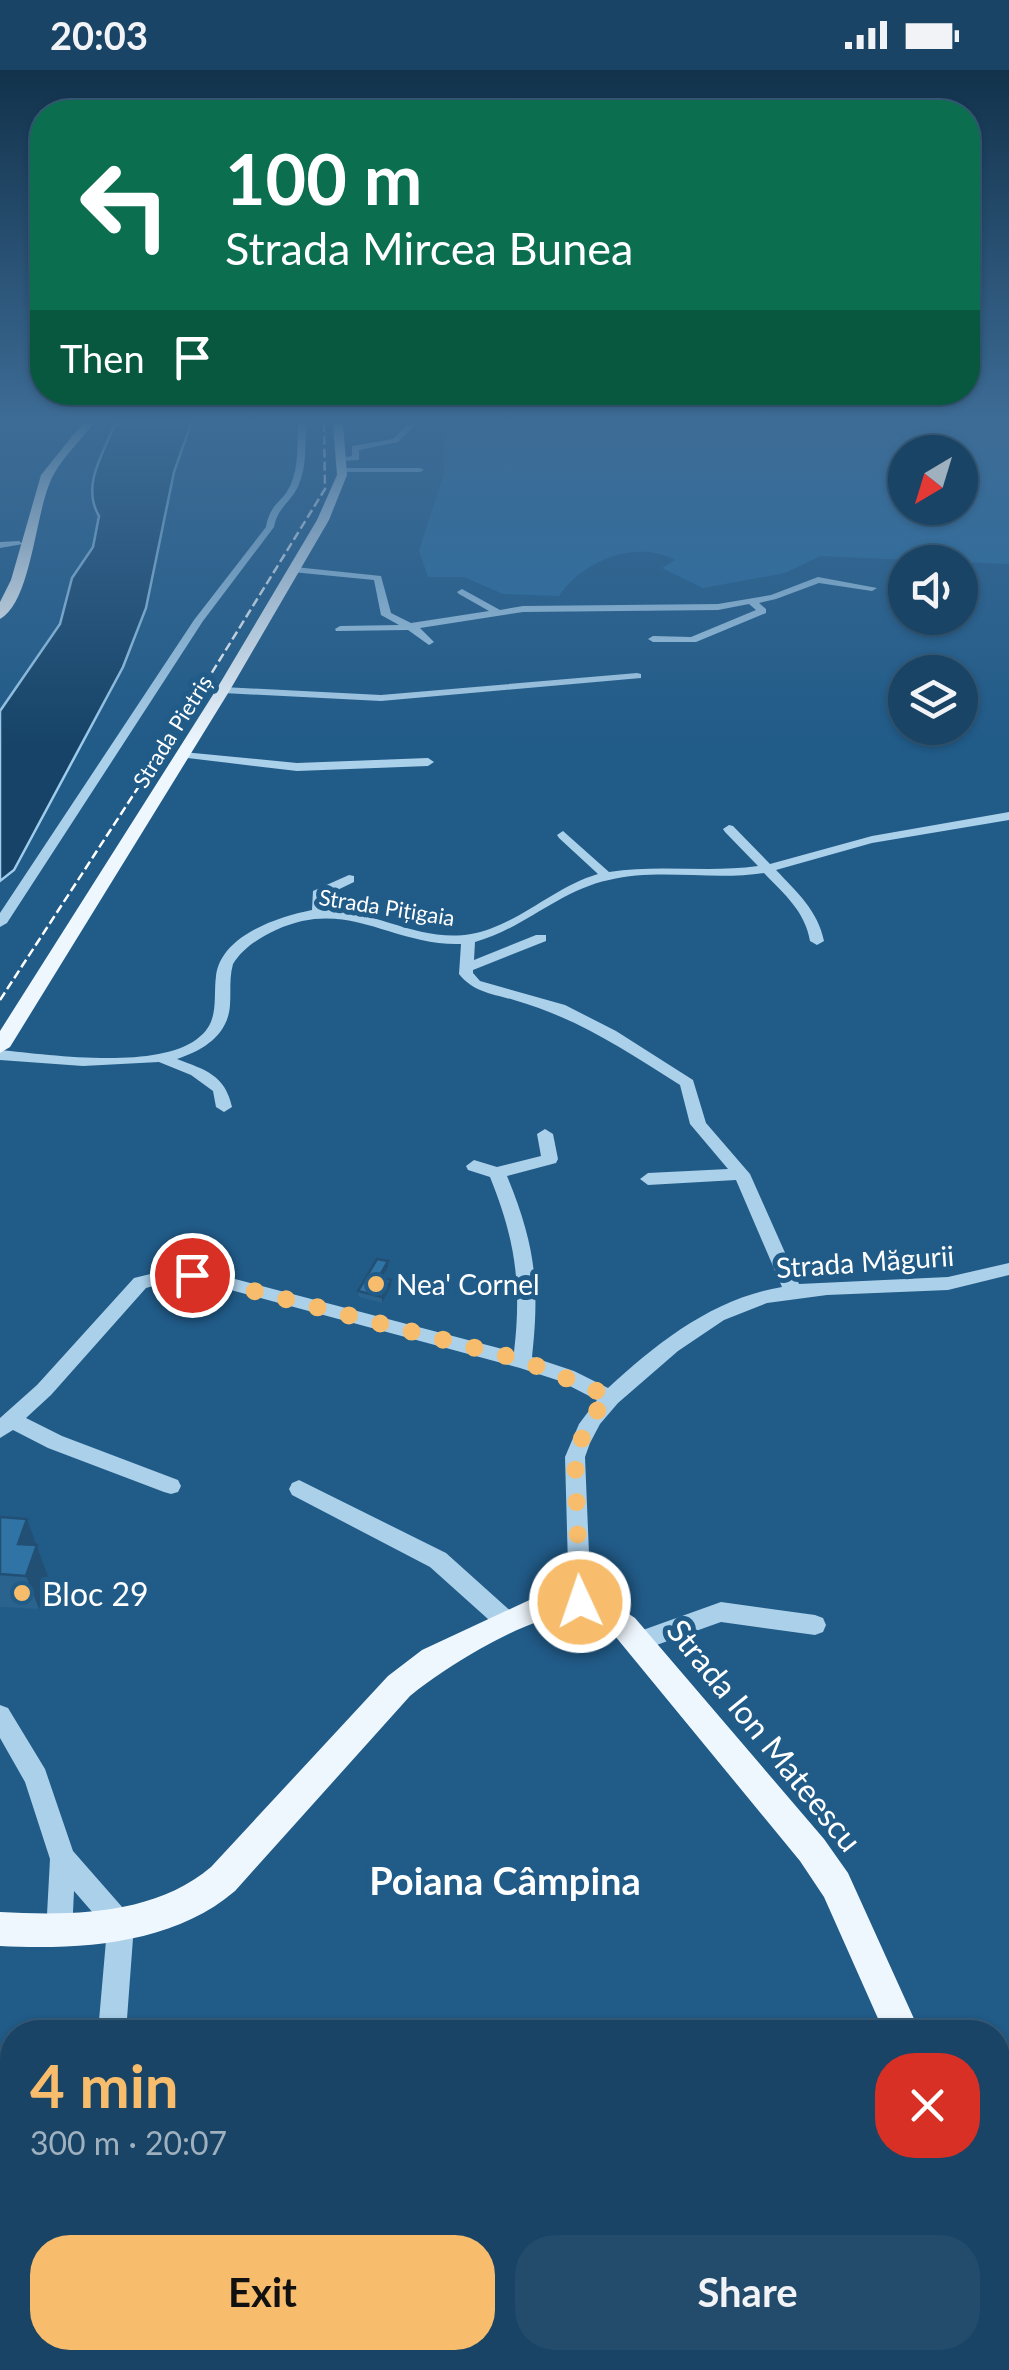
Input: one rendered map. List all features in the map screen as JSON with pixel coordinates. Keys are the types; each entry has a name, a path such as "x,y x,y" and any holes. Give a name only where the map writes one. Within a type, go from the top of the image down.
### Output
{"highway":[{"path":"0,600 23,531"},
{"path":"0,615 18,580 31,531"}],"main road":[{"name":"Strada Pietriș","path":"0,1046 223,690 316,531"},
{"path":"0,1929 59,1933 122,1926 203,1896 406,1679 451,1648 506,1621 551,1602 580,1602"},
{"name":"Strada Ion Mateescu","path":"580,1602 612,1616 637,1642 820,1862 865,1946 897,2020"}],"street":[{"path":"0,924 198,620 267,531"},
{"path":"0,545 19,544"},
{"path":"295,570 378,578 386,614 417,630 428,642"},
{"path":"340,629 408,627 496,611 696,609 752,602 818,580 872,588"},
{"path":"462,592 496,611"},
{"path":"653,639 696,639 763,611 752,602"},
{"path":"586,608 595,622"},
{"path":"223,690 381,698 637,676"},
{"path":"183,755 297,767 428,762"},
{"name":"Strada Pițigaia","path":"0,1055 100,1063 160,1057 200,1043 216,1028 223,1006 225,966 238,950 282,924 319,913 420,934 468,939 606,876 766,868 885,836 1009,816"},
{"path":"729,828 800,902 814,925 817,941"},
{"path":"564,835 574,850 595,859 606,876"},
{"path":"319,913 318,894 349,878"},
{"path":"466,968 541,938"},
{"path":"468,939 466,968 475,984 560,1008 679,1076 692,1091 698,1124 742,1174 793,1292"},
{"path":"160,1057 197,1072 220,1088 224,1107"},
{"path":"474,1166 497,1173 550,1160 545,1134"},
{"path":"497,1173 520,1227 530,1268 530,1304 522,1360"},
{"path":"648,1179 742,1174"},
{"name":"Strada Măgurii","path":"580,1602 575,1457 588,1422 609,1396 690,1333 722,1314 766,1296 944,1285 1009,1269"},
{"path":"171,1486 6,1425 44,1390 140,1283 161,1276 212,1279 522,1360 609,1396"},
{"path":"299,1489 438,1560 506,1621"},
{"path":"637,1642 720,1612 815,1625"},
{"path":"0,1716 36,1777 63,1859 59,1933"},
{"path":"63,1859 122,1926 113,2020"}],"shaded area":[{"path":"96,531 162,531 146,608 123,667 14,870 0,881 0,711 60,624 72,578 93,547"},
{"path":"425,531 1009,531 1009,564 978,563 978,545 888,545 888,559 820,556 785,573 703,588 662,568 675,560 660,554 627,553 581,573 559,596 503,594 464,577 428,577 419,551"}],"building":[{"name":"Nea' Cornel","path":"377,1259 388,1261 379,1277 391,1280 382,1297 358,1291"},
{"path":"0,1517 27,1519 18,1544 37,1545 26,1576 0,1574"}],"railway":[{"path":"0,1000 195,700 299,531"}],"place":[{"name":"Nea' Cornel","path":"376,1284"},
{"name":"Bloc 29","path":"22,1593"}],"district":[{"name":"Poiana Câmpina","path":"505,1880"}],"route":[{"path":"192,1275 522,1360 609,1396 588,1422 575,1457 580,1602"}]}
